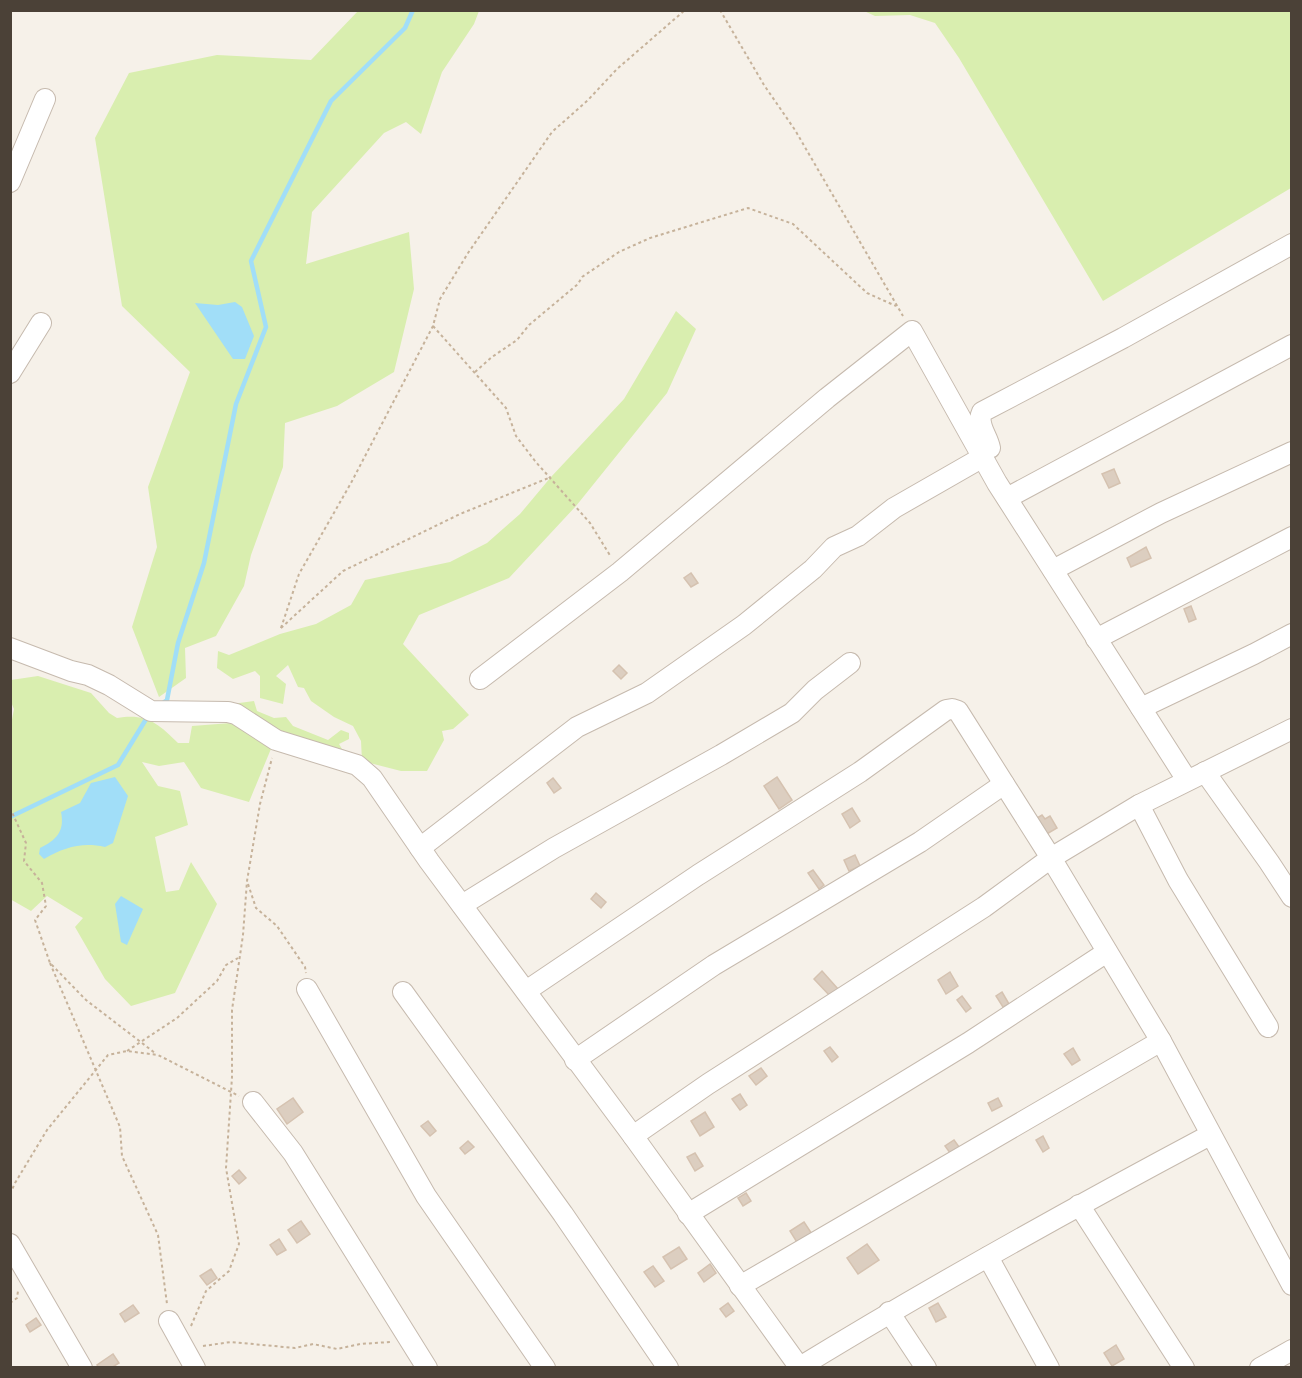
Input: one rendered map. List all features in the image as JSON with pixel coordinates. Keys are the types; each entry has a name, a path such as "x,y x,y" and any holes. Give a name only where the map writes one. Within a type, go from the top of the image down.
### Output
{"street":[{"path":"10,182 45,99"},
{"path":"420,848 577,727 654,688 744,625 813,570 834,547 858,536 894,508 985,460 990,453 990,447 980,423 979,418 982,412 1124,338 1292,244"},
{"path":"10,374 42,323"},
{"path":"480,680 620,572 827,398 912,331 1007,498 1141,708 1292,897"},
{"path":"1007,498 1292,345"},
{"path":"1053,570 1161,513 1292,452"},
{"path":"1096,639 1292,537"},
{"path":"1141,708 1292,634"},
{"path":"10,648 88,675 151,711 228,712 243,718 276,740 357,765 365,770 800,1367 889,1312 1079,1205 1210,1135"},
{"path":"462,905 564,842 792,713 815,690 849,663"},
{"path":"526,991 698,875 860,772 946,710 958,711 1051,858 1161,1041 1292,1285"},
{"path":"633,1136 708,1084 984,907 1051,858 1139,805 1292,729"},
{"path":"575,1060 714,965 920,842 1004,784"},
{"path":"1139,805 1178,880 1268,1027"},
{"path":"688,1214 968,1042 1107,952"},
{"path":"307,989 426,1196 545,1368"},
{"path":"403,992 564,1214 668,1368"},
{"path":"740,1286 1161,1041"},
{"path":"253,1102 293,1153 427,1368"},
{"path":"1079,1205 1184,1368"},
{"path":"10,1244 82,1368"},
{"path":"988,1257 1049,1368"},
{"path":"889,1312 926,1368"},
{"path":"176,1336 195,1368"},
{"path":"1260,1368 1292,1350"}],"path":[{"path":"551,477 459,514 343,571 281,628 299,574 351,483 433,326 440,298 468,253 552,132 588,100 617,69 685,10"},
{"path":"720,10 764,85 795,130 912,331"},
{"path":"475,372 517,340 529,325 578,284 582,277 619,252 650,238 748,208 793,224 867,293 896,306"},
{"path":"433,326 506,408 516,436 590,522 620,572"},
{"path":"176,1336 190,1327 206,1291 229,1271 239,1244 226,1168 231,1092 232,1010 243,935 247,881 260,804 276,740"},
{"path":"10,808 26,843 24,861 42,883 46,906 35,920 50,963 120,1127 122,1156 158,1235 176,1336"},
{"path":"247,881 256,908 278,926 305,967 307,989"},
{"path":"127,1051 177,1018 217,981 226,965 238,958"},
{"path":"50,963 86,1000 158,1055 253,1102"},
{"path":"10,1194 47,1131 108,1055 127,1051 158,1055"},
{"path":"176,1336 296,1348 313,1344 337,1349 360,1344 411,1342"}],"green space":[{"path":"358,11 479,11 474,24 442,72 421,134 406,122 384,133 312,212 306,264 409,232 414,289 394,372 337,406 285,423 283,467 251,555 244,586 216,636 185,648 186,678 159,697 132,627 157,547 148,487 190,372 122,306 95,138 129,73 217,55 311,60"},
{"path":"864,11 1291,11 1291,188 1103,301 959,58 935,23 910,15 875,16"},
{"path":"676,311 696,329 667,393 576,506 509,578 419,615 403,644 469,715 453,729 442,731 444,740 427,771 401,771 362,761 361,741 353,726 334,717 311,701 304,688 298,687 288,665 276,676 286,684 283,704 260,698 260,676 255,671 233,679 217,668 218,651 229,655 280,634 316,624 351,605 365,580 450,562 487,543 520,514 551,477 624,399"},
{"path":"38,676 91,693 109,713 117,718 136,717 151,721 178,743 189,743 192,726 244,722 273,744 249,802 201,788 184,762 159,766 142,762 158,786 180,791 188,825 155,837 166,892 179,890 191,862 217,904 175,993 131,1006 105,979 75,927 83,918 47,896 31,911 10,899 10,730 14,709 11,702 11,680"},
{"path":"254,701 257,711 274,718 286,717 293,726 328,740 341,730 349,733 349,739 339,744 342,749 349,752 347,756 277,736 232,704"}],"water":[{"path":"235,302 242,307 254,336 245,359 233,359 195,303 218,305"},
{"path":"115,777 128,796 113,843 105,847 89,845 74,847 59,851 44,859 39,854 40,848 51,842 58,834 62,825 61,812 80,803 91,783"},
{"path":"121,896 143,909 127,945 121,942 115,904"}],"building":[{"path":"1114,469 1120,483 1109,488 1102,474"},
{"path":"1146,547 1151,558 1131,567 1127,558"},
{"path":"691,573 698,583 691,587 684,578"},
{"path":"1191,606 1196,619 1189,622 1184,609"},
{"path":"619,665 627,673 621,679 613,671"},
{"path":"777,777 792,800 779,809 764,786"},
{"path":"553,778 561,788 554,793 547,783"},
{"path":"852,808 860,821 850,828 842,814"},
{"path":"1042,815 1045,819 1050,816 1057,828 1045,835 1032,821"},
{"path":"855,855 860,866 849,871 844,860"},
{"path":"813,870 824,885 819,889 808,873"},
{"path":"596,893 606,902 601,908 591,899"},
{"path":"822,971 838,989 830,996 814,979"},
{"path":"950,972 958,986 946,994 938,980"},
{"path":"1002,992 1009,1004 1003,1007 996,996"},
{"path":"962,996 971,1008 966,1012 957,1000"},
{"path":"830,1047 838,1057 832,1062 824,1051"},
{"path":"1073,1048 1080,1060 1072,1065 1064,1054"},
{"path":"761,1068 767,1076 756,1085 749,1076"},
{"path":"740,1094 747,1105 740,1110 732,1099"},
{"path":"293,1098 303,1112 287,1124 277,1109"},
{"path":"998,1098 1002,1106 992,1111 988,1103"},
{"path":"705,1112 714,1127 700,1136 691,1121"},
{"path":"428,1121 436,1131 430,1136 421,1126"},
{"path":"1043,1136 1049,1148 1043,1152 1036,1140"},
{"path":"954,1140 962,1151 953,1157 945,1146"},
{"path":"468,1141 474,1147 465,1154 460,1148"},
{"path":"695,1153 703,1166 695,1171 687,1157"},
{"path":"239,1170 246,1178 239,1184 232,1176"},
{"path":"746,1193 751,1201 743,1206 738,1198"},
{"path":"301,1221 310,1234 297,1243 288,1230"},
{"path":"804,1222 812,1234 798,1244 790,1231"},
{"path":"279,1239 286,1250 277,1255 270,1245"},
{"path":"867,1244 879,1260 858,1274 847,1258"},
{"path":"679,1247 687,1259 671,1269 663,1257"},
{"path":"710,1264 716,1273 704,1282 698,1273"},
{"path":"653,1266 664,1281 655,1287 644,1272"},
{"path":"211,1269 217,1278 207,1285 200,1276"},
{"path":"728,1303 734,1311 726,1317 720,1309"},
{"path":"938,1303 946,1317 936,1322 929,1308"},
{"path":"133,1305 139,1313 125,1322 120,1314"},
{"path":"36,1318 41,1325 30,1332 26,1325"},
{"path":"1116,1345 1124,1359 1112,1366 1104,1353"},
{"path":"113,1354 119,1363 111,1368 99,1368 97,1365"}],"waterway":[{"path":"160,705 167,700 178,643 204,563 236,404 266,327 251,261 331,101 405,28 413,10"},
{"path":"10,817 118,765 148,716"}]}
